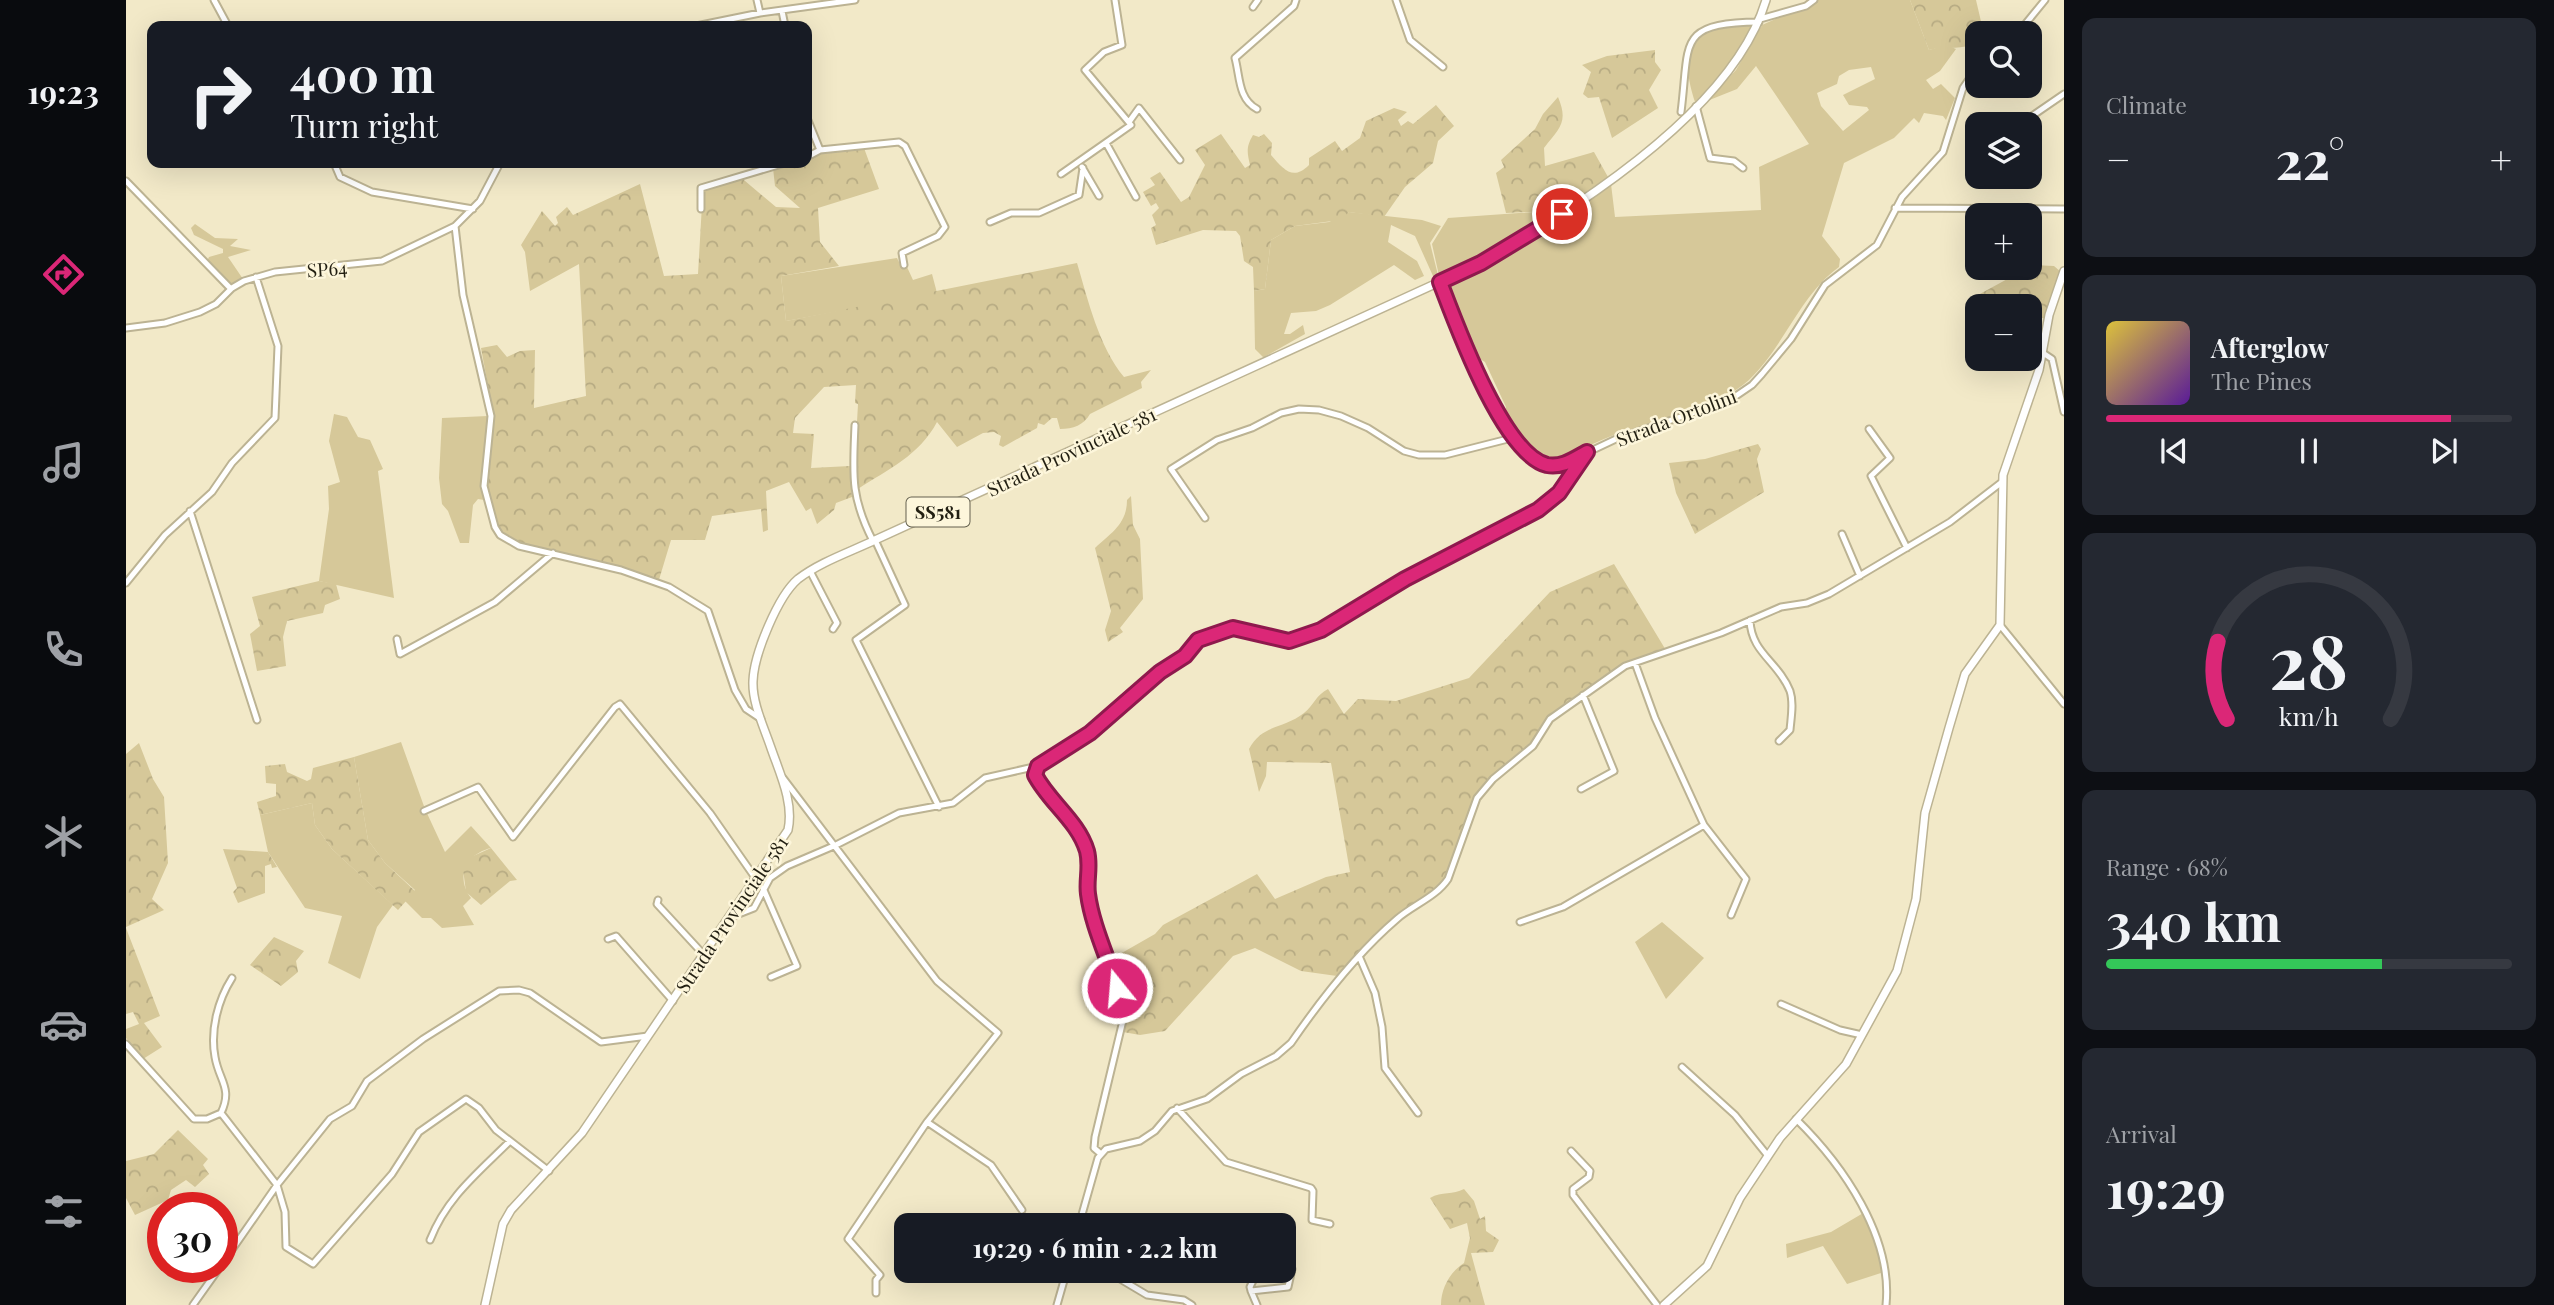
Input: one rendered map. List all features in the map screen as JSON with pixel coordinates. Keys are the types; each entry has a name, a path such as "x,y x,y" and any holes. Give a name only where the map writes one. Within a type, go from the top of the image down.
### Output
{"main road":[{"name":"Strada Provinciale 581","path":"485,1305 503,1224 511,1210 582,1132 788,831 789,806 761,719 752,681 783,596 810,571 1492,257 1582,200 1658,141 1696,106 1748,46 1766,0"},
{"path":"1664,1305 1707,1266 1740,1198 1768,1156 1796,1119 1840,1073 1903,956 1917,891 1925,813 1965,674 2000,625 2003,482 2043,354 2049,315 2064,271"}],"street":[{"path":"214,0 225,21"},
{"path":"757,0 760,13"},
{"path":"721,21 855,0"},
{"path":"1115,0 1122,45 1104,52 1085,70 1129,122"},
{"path":"1253,7 1258,0"},
{"path":"1257,109 1249,104 1238,82 1235,58 1294,6 1297,0"},
{"path":"1396,0 1410,40 1443,67"},
{"path":"1681,112 1686,56 1695,37 1710,25 1759,21 1806,6 1814,0"},
{"path":"2028,21 2045,0"},
{"path":"782,11 784,21"},
{"name":"Strada Ortolini","path":"1440,282 1456,323 1512,438 1531,457 1548,465 1561,465 1587,452 1730,400 1752,385 1791,339 1825,285 1874,248 1909,187 1943,152 1965,85"},
{"path":"2038,112 2064,94"},
{"path":"1696,106 1710,158 1734,161 1743,168"},
{"path":"1061,174 1081,165 1131,125 1129,122 1139,108 1180,159"},
{"path":"812,131 820,150"},
{"path":"812,154 820,150 899,142 904,145 945,227 938,236 902,253 904,265"},
{"path":"1106,143 1136,197"},
{"path":"1081,165 1099,195"},
{"path":"990,222 1011,213 1039,213 1079,195 1081,165"},
{"path":"336,168 340,177 372,192 473,209"},
{"name":"SP64","path":"126,328 164,323 200,312 216,304 230,289 256,277 289,270 376,263 455,226 473,209 497,168"},
{"path":"701,209 701,188 768,168"},
{"path":"126,181 230,289"},
{"path":"1895,208 2064,209"},
{"path":"455,226 463,295 491,416 484,486 488,511 500,535 508,541 621,570 670,587 708,611 735,690 746,709 761,719"},
{"path":"126,583 165,535 212,492 232,463 275,418 278,346 256,277"},
{"path":"2043,354 2052,359 2064,412"},
{"path":"1205,518 1171,469 1217,440 1285,412 1306,409 1327,411 1367,428 1404,451 1419,455 1445,455 1512,438"},
{"path":"855,425 853,463 857,508 905,605 856,640 939,807"},
{"path":"1869,429 1890,458 1871,475 1907,548"},
{"path":"731,917 754,908 763,888 779,870 898,813 939,807 956,801 984,778 1038,766 1090,733 1160,672 1185,656 1198,640 1233,628 1289,641 1321,630 1405,579 1538,510 1559,493 1587,452"},
{"path":"1083,1213 1101,1154 1114,1146 1140,1141 1177,1108 1207,1099 1241,1074 1276,1056 1292,1043 1359,956 1399,917 1446,883 1477,798 1493,779 1533,746 1550,719 1625,666 1750,621 1781,607 1807,603 1829,594 1950,522 2003,482"},
{"path":"190,511 257,720"},
{"path":"1842,534 1860,576"},
{"path":"397,639 400,654 469,619 501,598 553,553"},
{"path":"810,571 837,623 833,629"},
{"path":"1750,621 1755,646 1778,668 1791,693 1790,730 1779,741"},
{"path":"2000,625 2064,704"},
{"path":"1634,663 1655,718 1704,825 1746,879 1731,915"},
{"path":"1581,789 1614,771 1583,695"},
{"path":"424,811 478,787 513,837 615,706 621,704 710,813 756,879"},
{"path":"1038,766 1035,775 1041,786 1068,818 1086,850 1090,876 1087,892 1125,1012 1095,1138 1094,1148 1101,1154"},
{"path":"781,778 787,781 824,835 836,845 937,981 998,1034 927,1122 848,1239 880,1275 876,1280 876,1293"},
{"path":"1520,922 1563,907 1704,825"},
{"path":"763,888 797,966 771,977"},
{"path":"658,900 657,904 686,939 704,955"},
{"path":"608,939 616,936 673,1001"},
{"path":"1359,956 1375,993 1382,1027 1385,1068 1418,1113"},
{"path":"126,1044 194,1119 207,1119 221,1113 228,1095 214,1055 216,1017 223,992 232,978"},
{"path":"238,1241 330,1119 352,1106 367,1081 423,1039 499,991 519,989 530,993 601,1042 648,1037"},
{"path":"1780,1004 1840,1030 1862,1035"},
{"path":"1682,1067 1735,1115 1768,1156"},
{"path":"221,1113 278,1185 285,1212 286,1247 313,1264 392,1174 419,1132 466,1098 510,1141 549,1171"},
{"path":"1177,1108 1226,1162 1311,1188 1314,1191 1312,1220 1330,1224"},
{"path":"1796,1119 1844,1179 1872,1223 1887,1279 1886,1305"},
{"path":"927,1122 991,1165 1022,1210"},
{"path":"430,1240 441,1214 452,1199 510,1141"},
{"path":"1571,1151 1590,1171 1588,1177 1573,1189 1573,1195 1657,1305"},
{"path":"193,1305 208,1283"},
{"path":"1056,1305 1064,1283"},
{"path":"1127,1283 1147,1295 1184,1300 1192,1305"},
{"path":"1252,1283 1249,1289 1256,1305"},
{"path":"1251,1291 1288,1287 1289,1283"}],"green space":[{"path":"1818,0 1910,0 1929,50 1946,45 1956,49 1940,71 1926,80 1933,89 1941,84 1955,98 1946,120 1943,116 1924,113 1919,123 1914,118 1894,138 1844,163 1822,236 1840,259 1839,267 1813,292 1772,352 1749,380 1717,400 1613,436 1565,458 1546,461 1539,458 1522,443 1504,419 1506,407 1485,362 1475,356 1446,286 1515,251 1611,184 1615,217 1761,210 1759,167 1809,144 1756,66 1737,89 1707,101 1736,70 1762,25","holes":["1871,67 1875,79 1843,95 1849,105 1867,107 1869,110 1843,131 1821,106 1817,93 1837,84 1839,76 1849,70"]},
{"path":"1910,0 1976,0 1981,21 1965,21 1965,46 1929,50"},
{"path":"1718,25 1750,25 1752,28 1719,81 1695,102 1689,79 1688,57 1697,39"},
{"path":"1655,50 1655,62 1661,70 1649,90 1658,108 1612,138 1599,97 1588,98 1583,94 1591,72 1582,65 1607,56"},
{"path":"1558,97 1563,113 1561,125 1544,148 1545,166 1594,152 1608,177 1551,219 1549,211 1506,213 1496,173 1504,167 1501,160 1535,129 1543,114"},
{"path":"1436,105 1454,126 1438,141 1433,163 1405,187 1384,217 1349,212 1340,220 1295,226 1271,240 1265,289 1254,291 1253,267 1244,261 1240,236 1236,231 1203,230 1156,245 1151,228 1156,225 1152,215 1159,208 1156,203 1151,206 1143,192 1155,185 1150,178 1160,172 1181,202 1189,197 1205,165 1195,150 1221,134 1245,168 1250,165 1248,150 1253,135 1259,137 1264,134 1272,143 1271,155 1293,173 1303,170 1309,165 1309,158 1335,141 1342,151 1360,138 1366,121 1394,108 1407,112 1398,120 1401,126 1408,121 1413,124"},
{"path":"864,148 879,189 818,208 820,242 839,266 781,276 786,321 1077,263 1095,323 1115,365 1124,377 1151,370 1141,382 1142,388 1090,414 1078,426 1060,429 1057,418 1052,418 1044,425 1038,423 1037,428 1003,447 999,445 1001,436 994,432 983,433 957,447 937,422 912,453 858,489 855,457 858,404 855,403 856,385 824,387 795,418 793,433 814,434 811,468 850,466 852,497 836,503 834,510 817,524 811,508 806,511 789,482 766,491 768,530 763,532 761,509 712,516 705,540 671,540 658,583 522,544 500,530 486,495 493,413 481,348 497,345 507,357 520,351 535,350 534,408 586,396 579,264 530,291 525,252 521,245 542,211 555,226 558,223 556,217 567,207 573,215 640,184 664,276 698,274 703,187 738,175 776,207 800,208 775,186 773,168 812,168 812,156 821,152"},
{"path":"1549,211 1551,219 1504,249 1440,280 1432,244 1448,218"},
{"path":"1349,212 1422,220 1441,226 1430,243 1438,275 1433,276 1415,236 1391,225 1388,242 1417,261 1424,276 1415,280 1394,265 1330,305 1316,311 1291,313 1284,334 1290,334 1303,325 1305,334 1266,356 1266,360 1255,349 1254,291 1265,289 1271,240 1295,226 1329,222"},
{"path":"195,224 215,238 238,239 230,246 251,250 228,257 243,279 230,285 207,261 209,257 223,253 223,249 194,235 191,228"},
{"path":"897,258 902,268 907,267 913,280 932,274 937,293 786,321 781,276"},
{"path":"2042,265 2054,266 2061,272 2046,318 2042,318 2042,294 1980,294 2006,280 2042,280"},
{"path":"334,414 347,417 358,437 370,440 383,469 378,471 394,598 319,581 329,509 328,486 340,482 329,441"},
{"path":"488,416 482,480 484,500 478,499 473,505 469,543 460,543 448,511 442,504 439,478 442,418"},
{"path":"1758,444 1761,449 1757,459 1764,492 1695,534 1676,493 1669,463 1705,459"},
{"path":"1131,496 1133,525 1140,539 1143,599 1120,628 1123,632 1108,642 1105,630 1111,611 1095,548 1121,522 1127,500"},
{"path":"1614,564 1667,652 1625,664 1602,677 1549,718 1524,752 1478,792 1441,887 1398,915 1337,976 1301,971 1255,948 1233,956 1165,1031 1140,1035 1123,1032 1125,1004 1113,958 1155,934 1163,925 1257,874 1275,899 1326,877 1350,872 1331,763 1267,762 1266,776 1259,792 1249,749 1260,735 1304,713 1328,689 1344,714 1358,699 1396,701 1469,678 1550,592"},
{"path":"319,581 336,584 340,599 325,605 323,613 287,621 283,637 286,666 257,671 250,634 260,626 252,597"},
{"path":"401,742 425,809 445,852 471,826 491,848 475,855 469,861 464,875 466,890 471,898 463,906 474,925 442,928 431,918 422,918 405,901 415,890 385,863 368,840 354,757"},
{"path":"139,743 153,779 164,797 168,863 152,899 164,910 126,927 126,754"},
{"path":"354,757 368,840 385,863 415,891 398,910 332,849 315,825 312,803 260,815 257,802 276,796 276,784 266,783 265,766 285,764 287,772 307,781 311,779 313,768"},
{"path":"312,803 315,825 332,849 393,905 377,927 360,979 328,963 342,916 305,908 268,852 260,815"},
{"path":"491,848 517,880 510,881 481,905 466,892 463,869 471,857"},
{"path":"223,849 268,852 277,867 272,868 271,864 265,866 265,893 238,903 233,892 237,888"},
{"path":"1662,922 1704,958 1666,999 1635,942"},
{"path":"126,928 160,1016 144,1023 162,1047 143,1059 126,1038 126,1029 139,1024 133,1012 126,1014"},
{"path":"274,937 304,951 296,961 298,972 281,986 250,965"},
{"path":"178,1130 208,1159 203,1165 209,1174 195,1187 186,1180 170,1192 147,1192 147,1210 135,1215 126,1198 126,1161 154,1154"},
{"path":"1464,1189 1474,1201 1480,1219 1485,1216 1486,1231 1499,1240 1493,1252 1471,1253 1485,1305 1441,1305 1447,1281 1464,1263 1470,1238 1467,1223 1450,1229 1430,1198"},
{"path":"1865,1212 1879,1245 1884,1272 1847,1284 1823,1246 1787,1258 1786,1244 1831,1232"}],"route":[{"path":"1117,988 1087,892 1090,876 1086,850 1068,818 1041,786 1035,775 1038,766 1090,733 1160,672 1185,656 1198,640 1233,628 1289,641 1321,630 1452,553 1538,510 1559,493 1587,452 1561,465 1548,465 1531,457 1512,438 1499,417 1440,282 1481,263 1562,214"}]}
